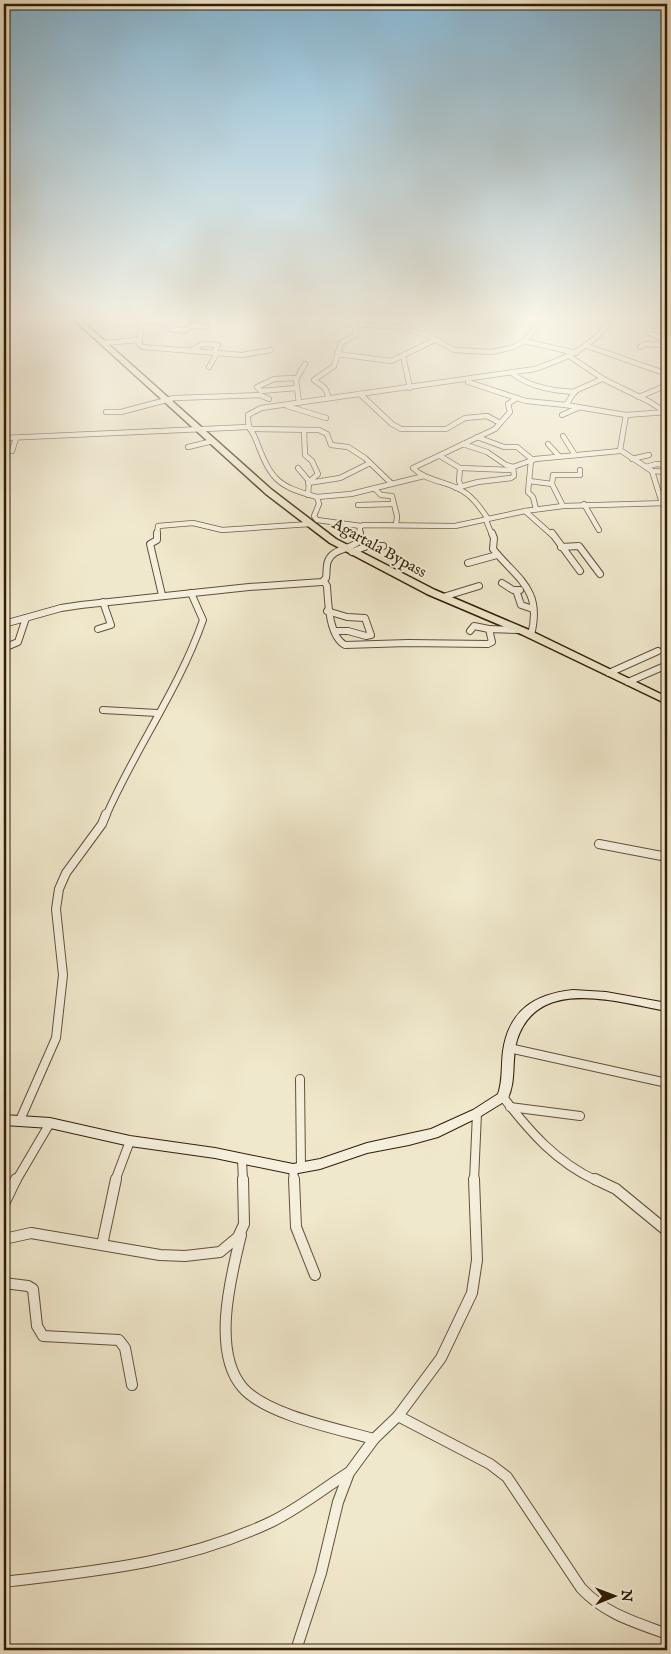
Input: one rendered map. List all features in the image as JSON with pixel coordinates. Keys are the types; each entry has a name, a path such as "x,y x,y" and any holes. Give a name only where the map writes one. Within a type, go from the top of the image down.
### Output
{"highway":[{"name":"Agartala Bypass","path":"162,395 269,492 310,524 348,550 442,597 531,635 667,701"}],"main road":[{"path":"4,1120 50,1123 130,1141 215,1153 297,1169 320,1164 367,1148 410,1140 434,1133 506,1102 509,1048 517,1025 526,1012 546,999 570,995 600,996 667,1007"}],"street":[{"path":"106,412 128,411 167,400 195,396 245,395"},
{"path":"257,395 269,399 272,408"},
{"path":"269,399 271,395"},
{"path":"298,395 299,402"},
{"path":"351,395 299,402 272,408 261,408 250,413 247,417 249,428 255,434 267,464 279,484 289,490 317,497 351,494 424,476"},
{"path":"361,395 392,424 401,429 446,429 465,418 480,417 492,417 500,424"},
{"path":"508,395 526,401 566,405 626,415 664,412"},
{"path":"566,405 570,395"},
{"path":"639,396 664,412 667,418"},
{"path":"516,398 508,404 510,412 495,429 413,468 424,476 459,487 471,496 487,520 494,538 493,549 522,578 533,609 534,625 531,635"},
{"path":"286,406 305,410 326,418"},
{"path":"562,415 580,407"},
{"path":"620,451 626,415"},
{"path":"4,438 199,428 278,427 319,430 326,434 330,444 348,446 370,463 392,484"},
{"path":"304,430 305,456 312,461 318,474 309,482"},
{"path":"564,436 576,454"},
{"path":"477,437 504,447 519,448 532,460"},
{"path":"12,451 16,438"},
{"path":"188,447 213,441"},
{"path":"463,444 474,450 487,452 512,468"},
{"path":"548,444 558,456"},
{"path":"440,456 461,468 472,467 499,472 532,460 620,451 652,471 667,472"},
{"path":"632,459 649,455"},
{"path":"532,460 529,494 533,497 536,509"},
{"path":"309,482 340,478 351,474 360,465 370,463"},
{"path":"646,467 667,465"},
{"path":"298,468 309,482 308,495"},
{"path":"459,487 461,468"},
{"path":"459,487 511,478 514,476 512,468"},
{"path":"563,506 552,484 553,475 580,475 580,470"},
{"path":"317,497 319,504 314,516 317,520 361,526 442,526 487,520 525,510 563,506 665,503 652,471"},
{"path":"529,481 552,484"},
{"path":"374,488 381,495 392,496 397,516 396,525"},
{"path":"358,505 393,504"},
{"path":"584,504 599,530"},
{"path":"525,510 549,530 580,571"},
{"path":"162,595 157,583 158,570 150,544 157,540 158,526 190,523 222,530 310,524"},
{"path":"348,550 358,542 361,526"},
{"path":"383,546 367,546 348,550 333,555 328,560 324,581 327,586 327,611 341,643 345,645 408,643 468,645 491,643 489,629"},
{"path":"561,547 579,546 600,574"},
{"path":"468,562 497,555"},
{"path":"4,624 61,608 103,602 324,581"},
{"path":"502,583 516,590 527,590"},
{"path":"442,597 479,586"},
{"path":"516,590 522,605 533,609"},
{"path":"20,1120 56,1038 60,1014 62,975 56,909 59,889 66,873 102,824 118,787 191,654 202,626 202,615 190,593"},
{"path":"98,629 111,625 103,602"},
{"path":"327,611 347,617 365,618 371,635 368,637 347,631 335,631"},
{"path":"4,648 18,642 26,618"},
{"path":"470,631 474,626 489,629 519,630"},
{"path":"609,673 658,651"},
{"path":"628,682 667,665"},
{"path":"103,710 157,713"},
{"path":"599,844 667,857"},
{"path":"509,1048 667,1084"},
{"path":"300,1079 296,1227 315,1275"},
{"path":"506,1102 580,1116"},
{"path":"506,1102 529,1131 556,1156 585,1175 616,1189 667,1231"},
{"path":"296,1650 321,1572 338,1502 349,1473 374,1439 398,1416 441,1358 458,1327 472,1293 476,1260 474,1184 477,1113"},
{"path":"4,1204 23,1166 50,1123"},
{"path":"102,1245 114,1184 130,1141"},
{"path":"242,1159 244,1224 224,1316 233,1372 239,1382 253,1395 281,1410 374,1439"},
{"path":"4,1239 31,1232 160,1255 196,1255 220,1252 241,1232"},
{"path":"4,1283 28,1286 33,1289 36,1300 37,1325 43,1336 120,1340 126,1348 132,1385"},
{"path":"398,1416 490,1464 507,1477 581,1588 600,1608 611,1614 667,1634"},
{"path":"4,1582 127,1567 174,1557 232,1539 273,1521 349,1473"}]}
